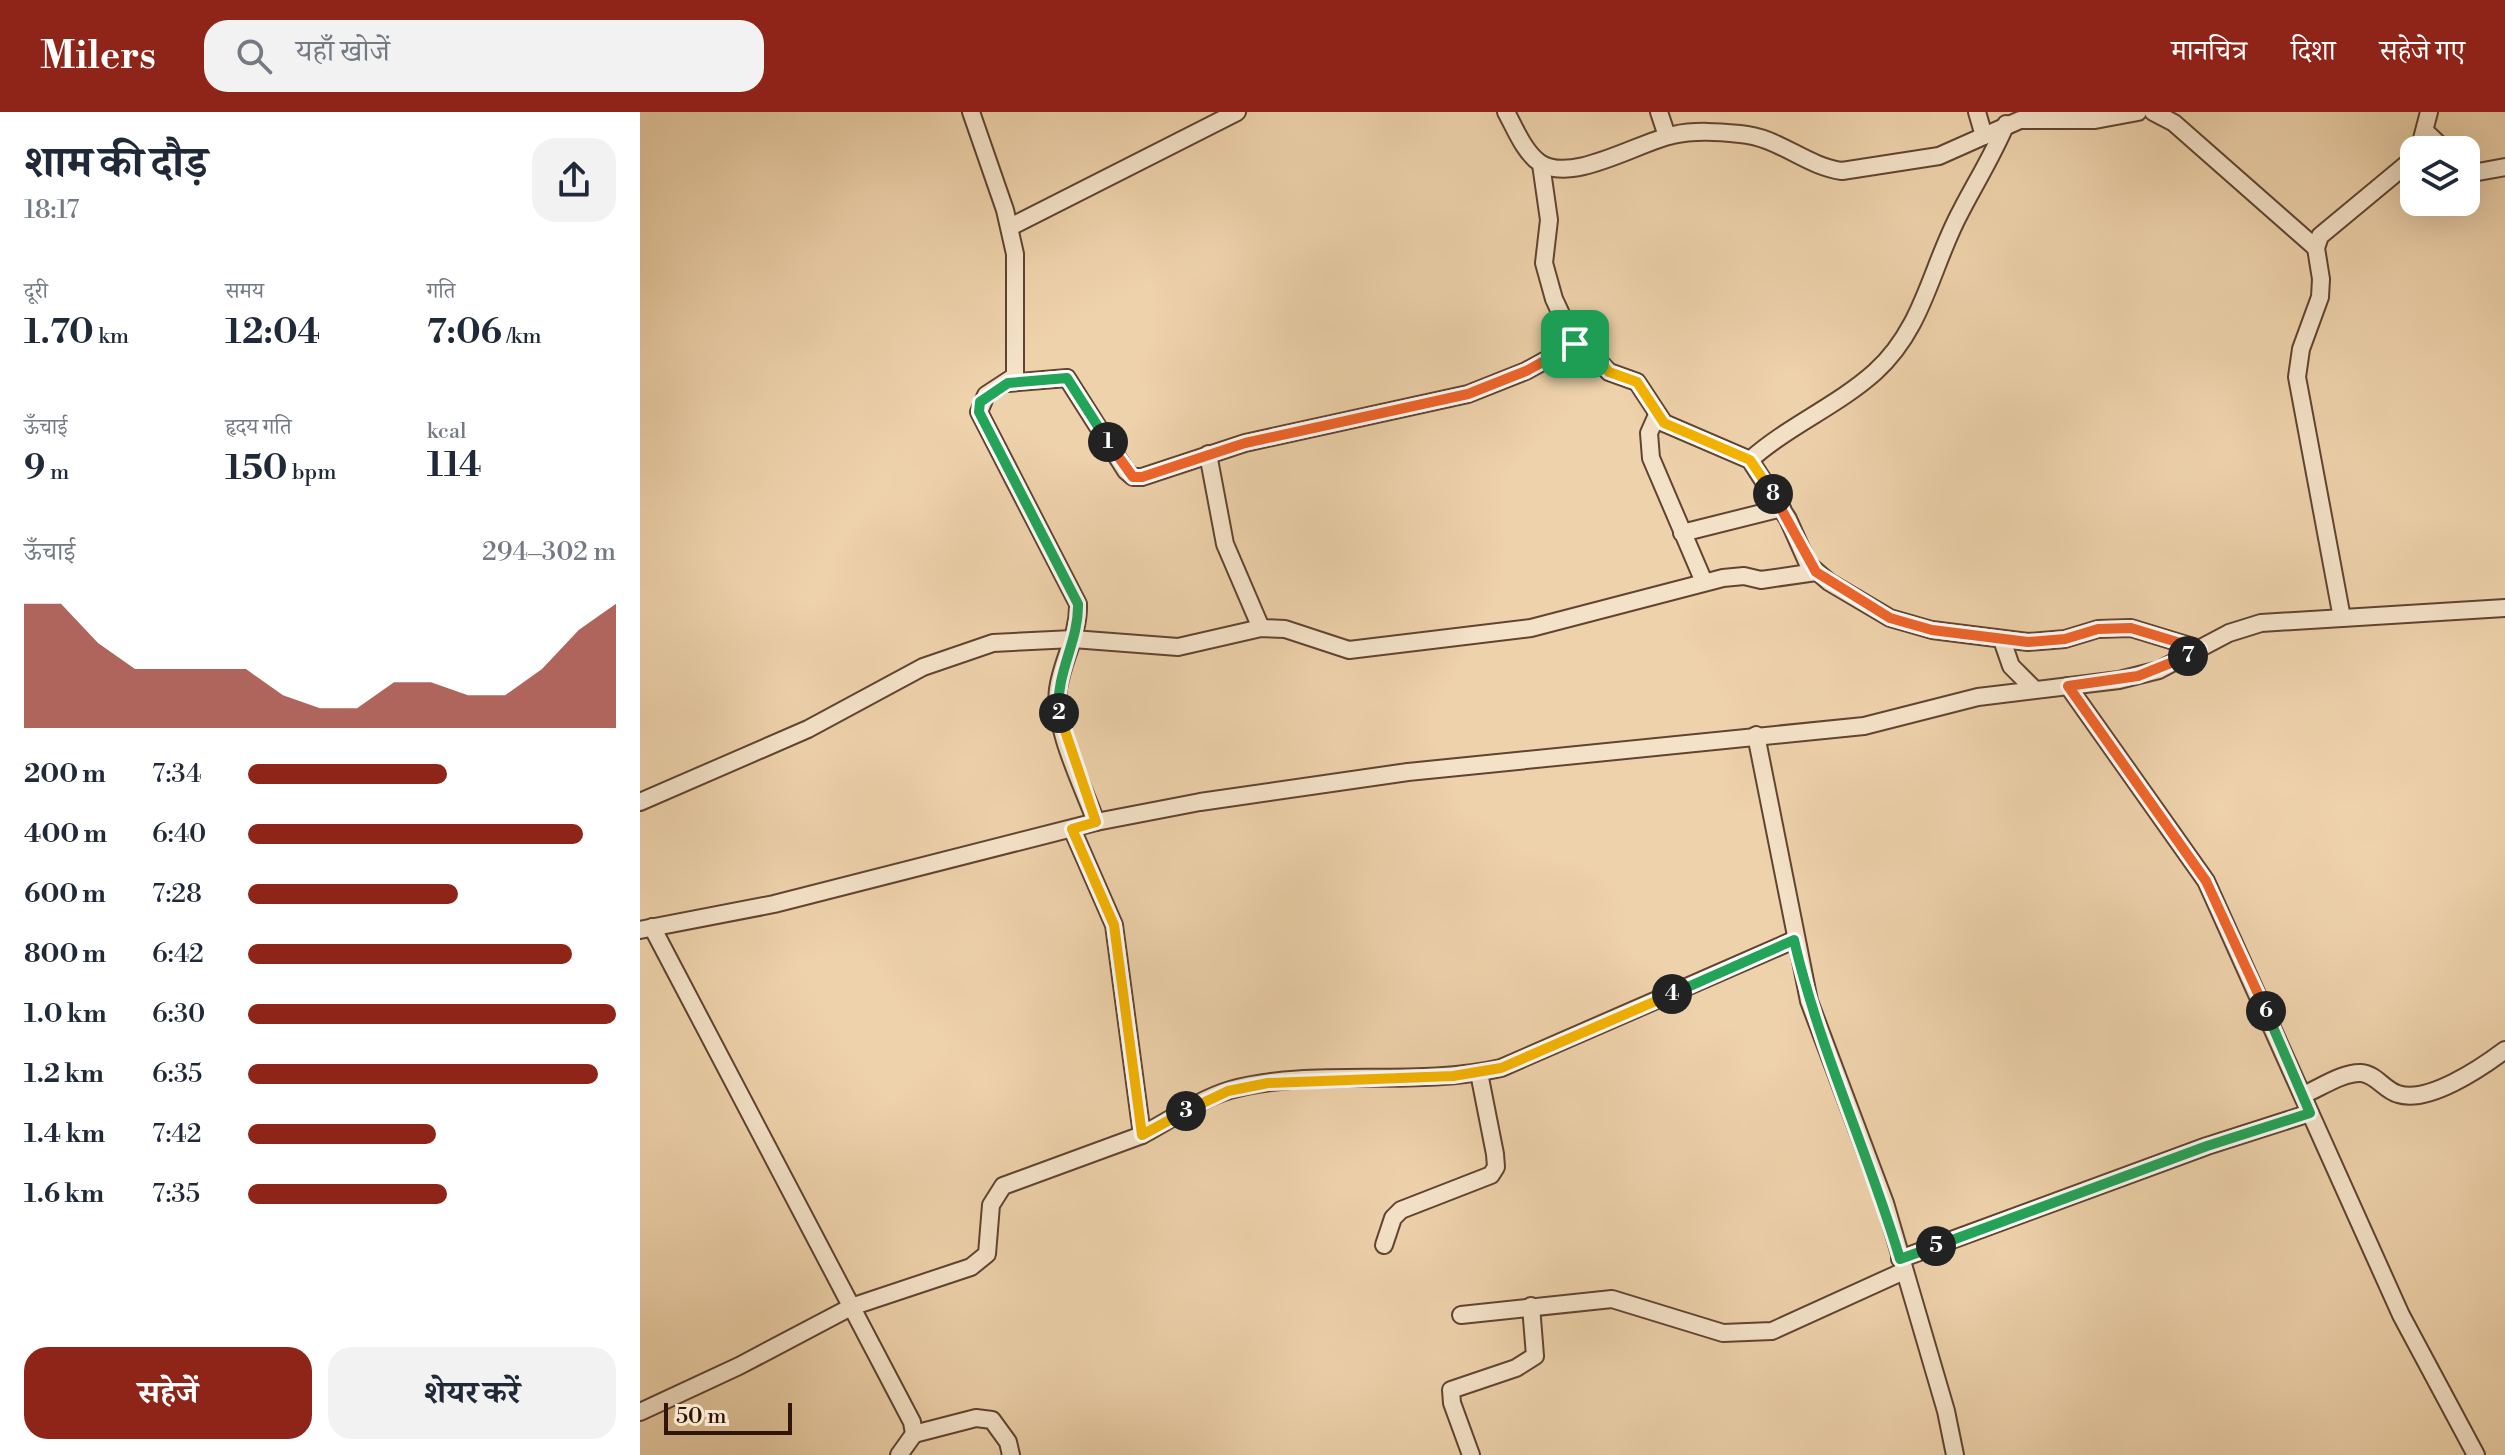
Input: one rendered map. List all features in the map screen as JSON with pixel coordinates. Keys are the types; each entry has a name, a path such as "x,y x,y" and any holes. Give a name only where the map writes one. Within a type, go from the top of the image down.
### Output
{"street":[{"path":"971,112 1010,227 1016,273 1015,376 986,395 979,412 1078,604 1079,623 1061,672 1058,711 1096,822"},
{"path":"1010,227 1237,112"},
{"path":"1506,112 1530,154 1541,164 1580,168 1667,136 1716,133 1763,137 1812,162 1842,171 1939,156 2006,124 2034,117 2095,120 2138,112"},
{"path":"1659,112 1667,136"},
{"path":"1977,112 1984,136"},
{"path":"2153,112 2174,123 2316,248 2321,279 2320,297 2301,349 2297,377 2342,618"},
{"path":"2424,136 2429,112"},
{"path":"1750,460 1770,442 1836,402 1888,359 1925,302 1960,211 1992,158 2006,124"},
{"path":"2426,132 2430,136"},
{"path":"1541,164 1549,220 1544,263 1554,299 1575,344"},
{"path":"2480,172 2505,167"},
{"path":"2316,248 2330,226 2400,169"},
{"path":"1008,383 1067,378 1133,477 1151,475 1208,454 1354,417 1468,394 1526,371 1575,344 1589,348 1609,372 1637,382 1664,423 1750,460 1782,508 1808,564 1890,618 1932,630 2002,640 2065,639 2115,627 2150,633 2200,649"},
{"path":"1657,415 1649,433 1651,458 1704,582"},
{"path":"1208,454 1225,544 1261,628"},
{"path":"1682,533 1782,508"},
{"path":"640,802 808,729 888,685 956,653 993,643 1073,639 1178,647 1261,628 1285,629 1349,650 1545,625 1735,576 1761,580 1816,572"},
{"path":"914,1434 912,1422 851,1307 646,929 774,904 1096,822 1200,802 1395,774 1864,726 1962,700 2138,676 2159,670 2229,633 2261,623 2505,608"},
{"path":"2002,640 2011,666 2034,689"},
{"path":"2068,686 2206,881 2401,1315 2476,1455"},
{"path":"1756,735 1794,940 1815,1020 1875,1175 1943,1400 1955,1455"},
{"path":"1072,829 1114,925 1142,1135"},
{"path":"640,1412 725,1373 851,1307 960,1273 980,1262 989,1246 993,1198 1012,1180 1142,1135 1213,1097 1248,1086 1479,1073 1534,1057 1794,940"},
{"path":"2303,1095 2347,1075 2362,1073 2369,1074 2393,1093 2413,1096 2458,1080 2505,1050"},
{"path":"1384,1245 1393,1218 1401,1210 1491,1175 1495,1154 1479,1073"},
{"path":"1461,1315 1612,1299 1712,1330 1754,1333 1786,1327 1902,1265 2207,1146 2310,1113"},
{"path":"1471,1455 1452,1403 1451,1390 1516,1368 1535,1356 1531,1306"},
{"path":"899,1455 914,1434 976,1418 992,1420 1001,1429 1011,1455"}],"route":[{"path":"1575,344 1589,348 1600,365 1609,372 1637,382 1664,423 1750,460 1788,519 1808,564 1829,582 1871,609 1907,624 1932,630 2002,640 2028,642 2065,639 2115,627 2131,628 2200,649 2159,670 2138,676 2095,685 2068,686 2206,881 2310,1113 2207,1146 1900,1259 1885,1203 1815,1020 1794,940 1534,1057 1501,1068 1453,1076 1248,1086 1213,1097 1142,1135 1114,925 1072,829 1096,822 1058,711 1061,672 1079,623 1078,604 979,412 980,402 986,395 1008,383 1067,378 1126,471 1133,477 1142,477 1245,443 1468,394 1526,371 1575,344"}]}
